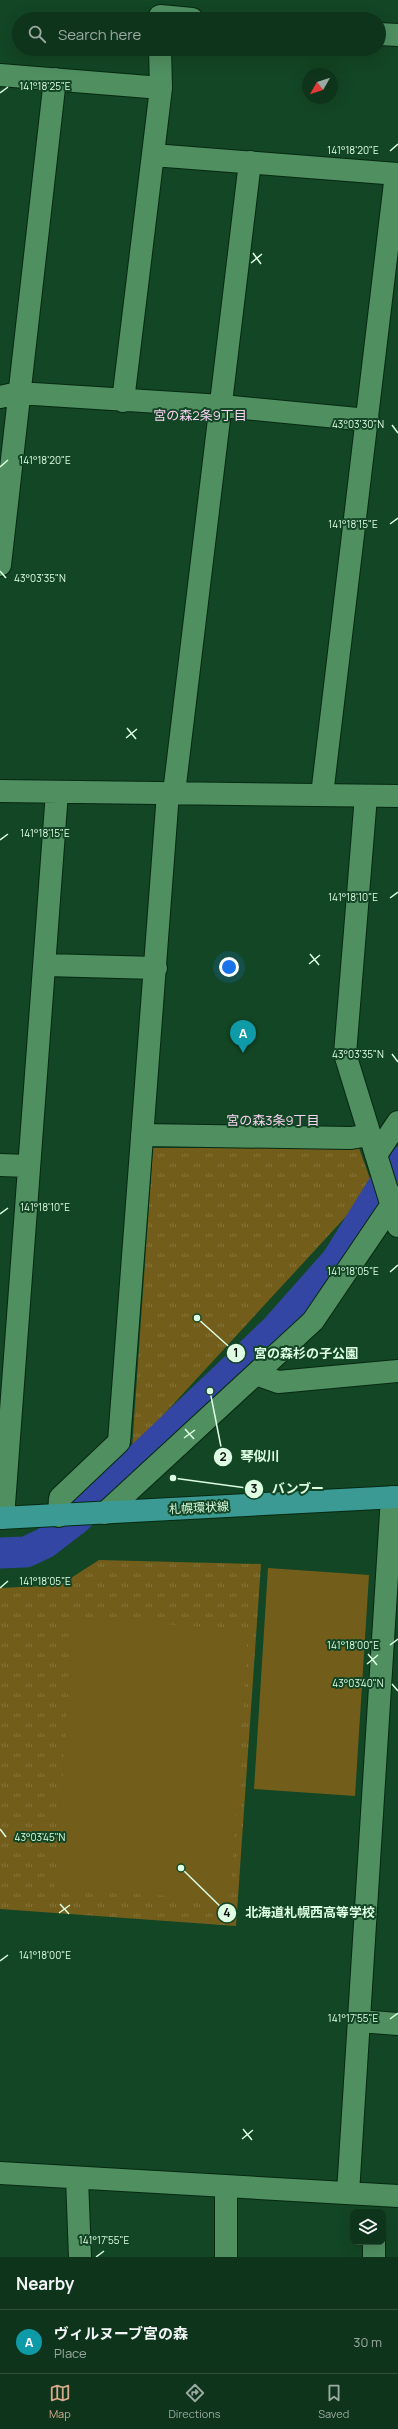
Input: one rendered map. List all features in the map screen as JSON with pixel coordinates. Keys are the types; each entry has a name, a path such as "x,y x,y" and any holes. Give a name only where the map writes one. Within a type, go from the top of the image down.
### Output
{"main road":[{"name":"札幌環状線","path":"1,1518 395,1497"}],"street":[{"path":"386,34 398,35"},
{"path":"123,401 161,88 160,56"},
{"path":"0,75 161,88"},
{"path":"0,565 9,395 55,79"},
{"path":"153,155 397,174 322,795"},
{"path":"61,1515 60,1498 119,1442 142,1136 171,793 222,406 250,162"},
{"path":"9,395 222,406 368,420"},
{"path":"0,791 398,796"},
{"path":"1,1518 8,1335 29,1166 46,965 57,792"},
{"path":"366,796 345,1054 376,1153 392,1198 398,1226"},
{"path":"46,965 156,968"},
{"path":"376,1153 398,1122"},
{"path":"142,1136 351,1138 376,1153"},
{"path":"0,1164 29,1166"},
{"path":"102,1513 313,1321 392,1198"},
{"path":"256,1374 278,1382 398,1371"},
{"path":"348,2193 395,1497"},
{"path":"359,2021 398,2024"},
{"path":"0,2173 348,2193 373,2203 398,2196"},
{"path":"76,2178 80,2257"},
{"path":"226,2186 226,2257"},
{"path":"374,2245 374,2257"}],"green space":[{"path":"153,1148 359,1148 373,1187 132,1449"},
{"path":"99,1560 261,1564 236,1926 0,1909 0,1588 60,1585"},
{"path":"268,1568 369,1575 355,1796 254,1789"},
{"path":"74,1618 248,1630 230,1900 55,1888"}],"waterway":[{"path":"0,1553 26,1552 45,1543 75,1520 275,1330 337,1260 398,1162"}],"place":[{"name":"ヴィルヌーブ宮の森","path":"243,1053"},
{"name":"宮の森杉の子公園","path":"197,1318"},
{"name":"琴似川","path":"210,1391"},
{"name":"バンブー","path":"173,1478"},
{"name":"北海道札幌西高等学校","path":"181,1868"}],"district":[{"name":"宮の森2条9丁目","path":"200,415"},
{"name":"宮の森3条9丁目","path":"273,1120"}]}
